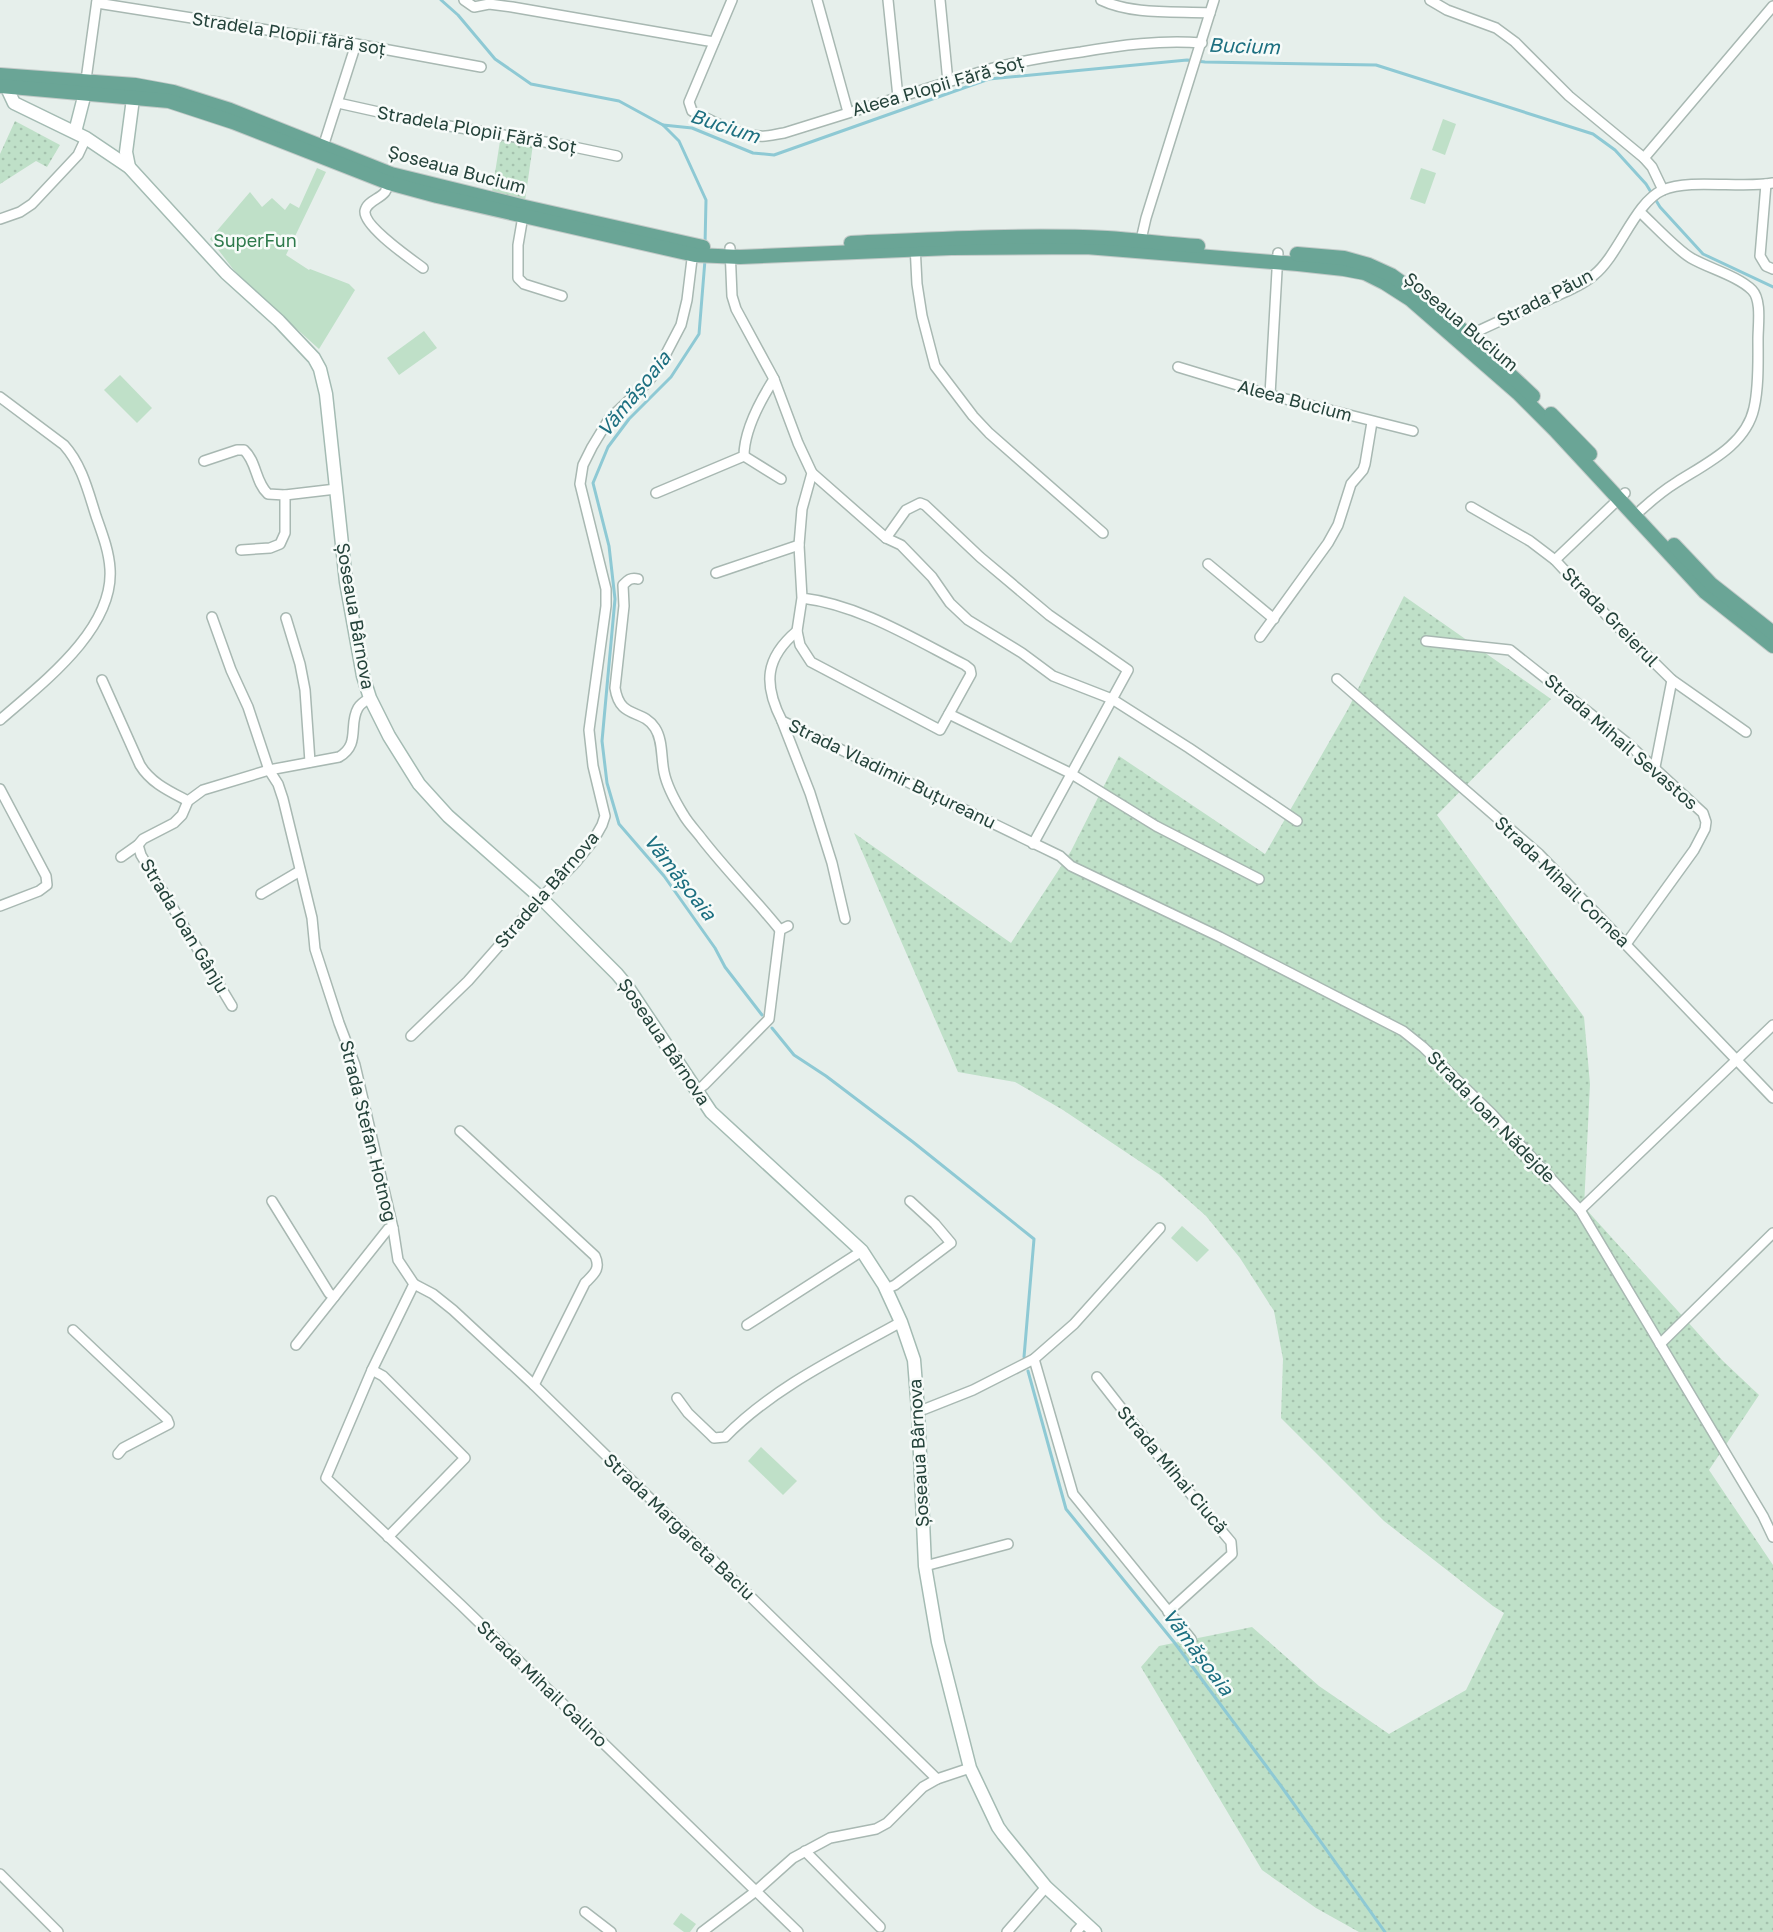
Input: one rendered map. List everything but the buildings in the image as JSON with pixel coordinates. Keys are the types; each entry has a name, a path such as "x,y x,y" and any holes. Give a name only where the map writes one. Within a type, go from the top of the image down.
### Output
{"main road":[{"name":"Șoseaua Bucium","path":"2,82 134,91 202,110 392,174 694,250"},
{"name":"Șoseaua Bârnova","path":"2,82 14,103 81,135 129,167 226,273 279,321 314,358 320,369 326,394 346,582 363,676 370,698 389,736 418,784 448,816 541,898 627,986 711,1112 862,1251 886,1289 901,1322 914,1360 926,1566 938,1642 970,1768 998,1827 1080,1928 1095,1932"},
{"path":"81,135 85,87"},
{"path":"129,167 126,152 134,91"},
{"name":"Șoseaua Bucium","path":"321,151 389,183 523,216 694,250 726,253 1033,237 1107,238 1140,246 1278,257 1344,258 1369,265 1391,275 1444,313 1467,342 1524,387 1566,429 1705,592 1773,646"},
{"name":"Șoseaua Bucium","path":"1622,496 1641,510 1711,584 1773,633"}],"street":[{"path":"464,0 474,8 489,4 512,7 714,42 732,0"},
{"path":"817,0 848,112"},
{"path":"888,0 898,97"},
{"path":"940,0 948,82"},
{"path":"1101,0 1128,9 1210,13"},
{"path":"1140,246 1146,218 1214,0"},
{"path":"1430,0 1447,10 1496,28 1515,42 1569,96 1644,158 1652,167 1661,191 1689,185 1769,183 1760,256 1766,266 1773,269"},
{"path":"85,87 97,2"},
{"name":"Stradela Plopii fără soț","path":"97,2 356,44 481,67"},
{"path":"1644,158 1773,6"},
{"name":"Aleea Plopii Fără Soț","path":"714,42 689,102 692,111 744,134 762,137 784,133 1021,61 1102,48 1160,42 1202,43"},
{"name":"Stradela Plopii Fără Soț","path":"321,151 356,44"},
{"name":"Stradela Plopii Fără Soț","path":"338,104 419,121 617,156"},
{"path":"0,219 20,212 32,204 78,155 81,135"},
{"path":"389,183 385,192 367,207 366,218 374,230 423,268"},
{"name":"Strada Păun","path":"1467,342 1474,333 1574,288 1594,276 1640,212 1661,191"},
{"path":"1640,212 1690,258 1710,266 1753,290 1757,298 1758,327 1758,373 1754,409 1746,429 1716,458 1675,483 1641,510"},
{"path":"523,216 518,245 518,278 524,284 562,296"},
{"path":"915,244 917,284 922,316 935,366 989,433 1103,533"},
{"name":"Stradela Bârnova","path":"411,1036 468,981 576,862 593,841 602,825 605,816 593,766 589,730 606,606 606,589 580,484 584,465 592,447 609,419 647,383 658,369 681,325 694,250"},
{"path":"726,253 734,303 774,379 812,473 886,538 902,545 950,603 968,620 1022,653 1053,676 1112,699 1297,821"},
{"path":"1270,395 1278,257"},
{"name":"Aleea Bucium","path":"1178,367 1270,395 1413,431"},
{"path":"744,456 746,436 765,393 774,379"},
{"path":"0,397 73,455 80,467 100,527 110,569 108,591 103,607 92,627 60,666 0,720"},
{"path":"1260,637 1328,543 1338,525 1351,484 1365,464 1372,422"},
{"path":"204,461 237,450 244,450 251,458 264,490 268,494 285,495 336,489"},
{"path":"744,456 781,480"},
{"path":"656,493 744,456"},
{"path":"802,598 843,607 896,630 970,669 971,674 940,730 811,662 800,645 797,631 802,598 799,545 802,509 812,473"},
{"path":"241,550 270,548 280,544 285,533 285,495"},
{"path":"1555,560 1622,496"},
{"path":"886,538 906,510 920,503 925,505 980,557 1049,615 1128,670 1033,844"},
{"name":"Strada Greierul","path":"1471,507 1530,540 1555,560 1609,618 1672,680 1746,732"},
{"path":"716,573 799,545"},
{"path":"1208,564 1274,619"},
{"path":"638,579 633,578 623,585 624,606 615,688 617,696 623,708 655,727 660,740 664,772 684,815 720,861 784,928 769,1019 712,1077 696,1090"},
{"name":"Strada Stefan Hotnog","path":"212,617 231,670 248,706 269,770 278,784 283,799 312,918 315,949 355,1065 393,1228 398,1260 414,1284"},
{"path":"286,618 305,690 310,762"},
{"name":"Strada Vladimir Buțureanu","path":"797,631 777,653 768,678 774,706 782,721 1060,856"},
{"name":"Strada Mihail Sevastos","path":"1426,641 1510,650 1626,742 1703,813 1706,822 1705,829 1694,850 1626,944"},
{"name":"Strada Mihail Cornea","path":"1337,679 1539,854 1773,1098"},
{"path":"102,680 146,775 188,801"},
{"path":"1655,767 1672,680"},
{"path":"121,857 143,839 174,823 182,815 188,801 203,790 269,770 339,757 351,746 357,710 370,698"},
{"path":"949,714 1070,773 1156,826 1259,879"},
{"path":"782,721 810,793 832,863 845,919"},
{"path":"0,789 46,876 47,885 39,891 0,906"},
{"name":"Strada Ioan Gânju","path":"138,845 141,855 232,1006"},
{"name":"Strada Ioan Nădejde","path":"1060,856 1071,866 1220,937 1403,1030 1423,1047 1492,1114 1580,1210 1763,1516 1773,1537"},
{"path":"261,894 300,872"},
{"path":"1580,1210 1773,1025"},
{"path":"460,1131 595,1256 598,1263 597,1270 585,1283 534,1385"},
{"path":"272,1201 329,1293 334,1297"},
{"path":"886,1289 895,1285 951,1243 935,1224 910,1201"},
{"path":"296,1344 388,1228 393,1228"},
{"path":"918,1410 973,1390 1034,1359 1074,1324 1160,1228"},
{"path":"1660,1344 1773,1233"},
{"path":"747,1325 862,1251"},
{"path":"388,1537 465,1458 383,1376 372,1370 414,1284"},
{"name":"Strada Margareta Baciu","path":"414,1284 433,1294 453,1310 534,1385 937,1779"},
{"path":"677,1398 688,1413 711,1435 721,1439 749,1414 801,1378 901,1322"},
{"path":"73,1330 167,1419 169,1424 123,1448 118,1454"},
{"path":"1034,1359 1073,1494 1191,1639"},
{"name":"Strada Mihail Galino","path":"372,1370 326,1478 798,1932"},
{"name":"Strada Mihai Ciucă","path":"1097,1377 1158,1455 1232,1542 1232,1554 1168,1612"},
{"path":"926,1566 1008,1544"},
{"path":"702,1932 805,1851 830,1838 876,1829 887,1823 923,1787 937,1779 970,1768"},
{"path":"805,1851 880,1927"},
{"path":"0,1874 58,1932"},
{"path":"1006,1932 1046,1887"},
{"path":"585,1912 610,1932"}],"green space":[{"path":"1443,119 1456,124 1445,155 1432,150"},
{"path":"15,121 60,145 47,167 36,161 0,184 0,154"},
{"path":"500,141 533,144 525,201 492,192"},
{"name":"SuperFun","path":"317,168 326,172 286,255 309,270 349,284 355,290 319,349 247,284 210,239 250,192 262,207 272,198 285,210 290,203 299,208"},
{"path":"1421,168 1436,173 1425,204 1410,199"},
{"path":"424,331 437,348 399,375 387,358"},
{"path":"120,375 152,408 137,423 104,390"},
{"path":"1404,596 1551,699 1437,815 1584,1017 1590,1084 1584,1207 1723,1361 1759,1395 1709,1470 1773,1565 1773,1932 1359,1932 1316,1908 1262,1870 1141,1667 1159,1646 1252,1627 1319,1686 1389,1734 1466,1690 1504,1613 1384,1521 1281,1418 1283,1359 1274,1311 1240,1258 1206,1216 1160,1175 1063,1110 1015,1082 958,1072 854,833 1011,943 1071,851 1119,756 1265,854 1348,709"},
{"path":"1182,1226 1209,1250 1197,1262 1171,1238"},
{"path":"761,1447 797,1481 783,1495 748,1461"},
{"path":"681,1913 696,1924 690,1932 684,1932 673,1924"}],"waterway":[{"name":"Vămășoaia","path":"441,0 458,15 495,59 531,84 619,101 663,125 679,141 706,200 705,245"},
{"name":"Bucium","path":"663,125 692,128 753,153 774,155 989,79 1187,60 1376,65 1593,134 1615,150 1646,184 1660,207 1703,254 1773,287"},
{"name":"Vămășoaia","path":"705,260 699,334 671,377 629,419 608,447 593,483 609,546 615,599 602,741 607,783 619,824 664,876 715,948 725,967 762,1015"},
{"name":"Vămășoaia","path":"772,1028 794,1055 826,1076 913,1142 1034,1239 1024,1357"},
{"name":"Vămășoaia","path":"1028,1371 1066,1509 1174,1642 1281,1786 1385,1932"}]}
